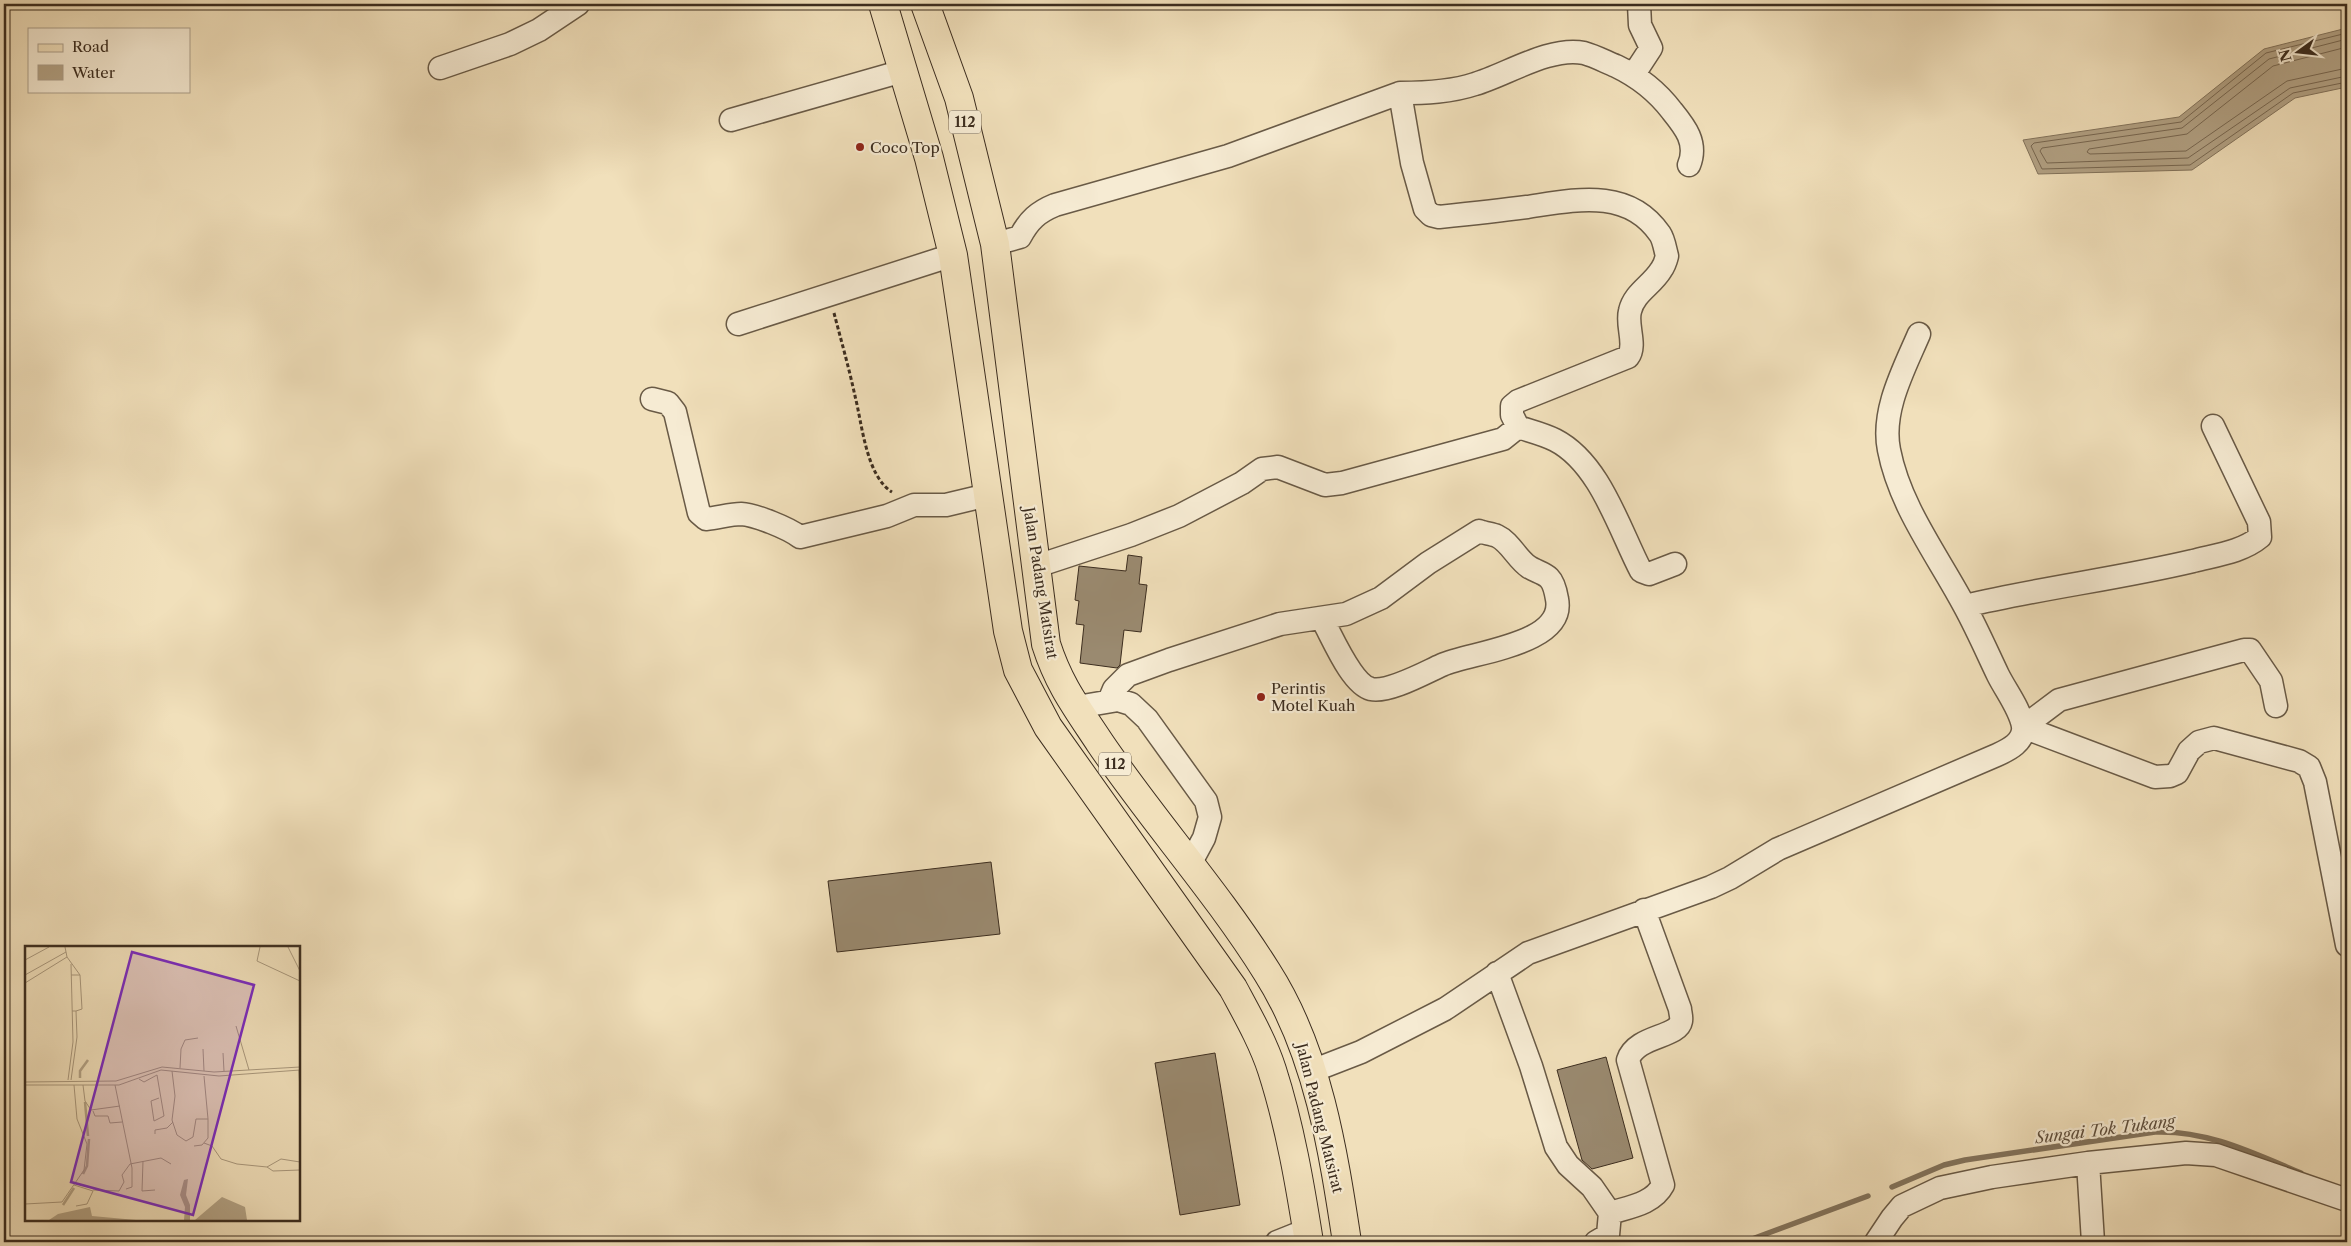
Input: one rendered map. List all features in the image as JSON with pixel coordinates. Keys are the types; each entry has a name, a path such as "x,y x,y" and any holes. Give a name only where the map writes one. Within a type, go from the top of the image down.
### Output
{"main road":[{"name":"112","path":"882,4 930,158 953,255 1008,631 1018,670 1048,727 1233,988 1247,1013 1272,1069 1287,1122 1308,1236"},
{"name":"Jalan Padang Matsirat","path":"925,4 960,98 995,244 1046,644 1053,666 1063,688 1125,780 1190,864 1267,972 1288,1009 1312,1071 1335,1167 1347,1242"},
{"path":"953,255 995,244"}],"street":[{"path":"440,68 510,44 539,30 578,4"},
{"path":"1634,74 1651,48 1640,25 1639,4"},
{"path":"995,244 1020,237 1038,212 1056,205 1228,156 1400,93 1459,88 1477,84 1511,68 1570,53 1583,53 1634,74 1658,93 1686,129 1693,146 1689,165"},
{"path":"730,120 903,71"},
{"path":"1400,93 1412,164 1425,209 1431,215 1439,218 1582,199 1606,200 1625,205 1640,214 1661,234 1668,256 1661,270 1638,296 1630,310 1631,353 1628,357 1518,401 1512,406 1512,415 1518,427 1555,440 1567,448 1588,468 1611,507 1641,571 1649,574 1674,564"},
{"path":"738,324 953,255"},
{"path":"1312,1071 1361,1052 1445,1009 1528,953 1711,887 1730,878 1778,849 1997,755 2011,748 2020,740 2023,727 2013,703 1965,606 1926,539 1900,487 1889,449 1887,423 1919,334"},
{"path":"652,399 668,403 675,412 699,513 706,518 740,514 790,530 800,536 888,516 914,505 946,505 988,495"},
{"path":"1965,606 2170,566 2240,549 2254,543 2260,537 2259,522 2212,426"},
{"path":"1037,566 1131,535 1179,516 1242,483 1262,469 1278,467 1326,485 1342,483 1503,439 1518,427"},
{"path":"1109,701 1114,689 1128,675 1280,624 1346,614 1381,598 1428,563 1479,531 1498,536 1520,561 1549,578 1556,591 1558,606 1556,618 1545,630 1519,642 1447,662 1400,684 1372,689 1361,684 1349,668 1322,619"},
{"path":"2023,727 2059,700 2244,650 2250,650 2271,681 2276,706"},
{"path":"1076,707 1118,700 1131,704 1147,719 1206,800 1210,817 1204,838 1190,864"},
{"path":"2023,727 2156,777 2170,776 2177,773 2189,751 2199,742 2214,738 2299,761 2309,768 2315,782 2347,945"},
{"path":"1610,1213 1650,1200 1659,1193 1663,1185 1628,1060 1631,1051 1639,1044 1678,1027 1681,1021 1680,1009 1644,910"},
{"path":"1496,973 1531,1066 1556,1147 1568,1165 1592,1187 1610,1213 1611,1224 1608,1235 1596,1242"},
{"path":"1876,1242 1902,1206 1940,1188 1992,1177 2088,1163 2203,1152 2237,1161 2347,1200"},
{"path":"2088,1163 2093,1242"},
{"path":"1277,1242 1308,1236"}],"path":[{"path":"830,295 871,462 886,488 914,505"}],"water":[{"path":"2347,28 2347,87 2295,98 2192,170 2038,174 2023,140 2179,117 2264,49"}],"building":[{"path":"1128,555 1142,557 1139,584 1147,585 1141,632 1124,630 1120,665 1117,668 1080,663 1084,625 1076,624 1079,601 1075,600 1079,566 1126,571"},
{"path":"991,862 1000,934 837,952 828,881"},
{"path":"1215,1053 1240,1205 1180,1215 1155,1063"},
{"path":"1606,1057 1633,1158 1592,1169 1582,1160 1557,1070"}],"waterway":[{"name":"Sungai Tok Tukang","path":"1892,1187 1944,1165 1965,1160 2155,1132 2193,1135 2230,1144 2301,1173"},
{"name":"Sungai Tok Tukang","path":"1744,1242 1868,1196"}],"place":[{"name":"Coco Top","path":"860,147"},
{"name":"Perintis Motel Kuah","path":"1261,697"}]}
